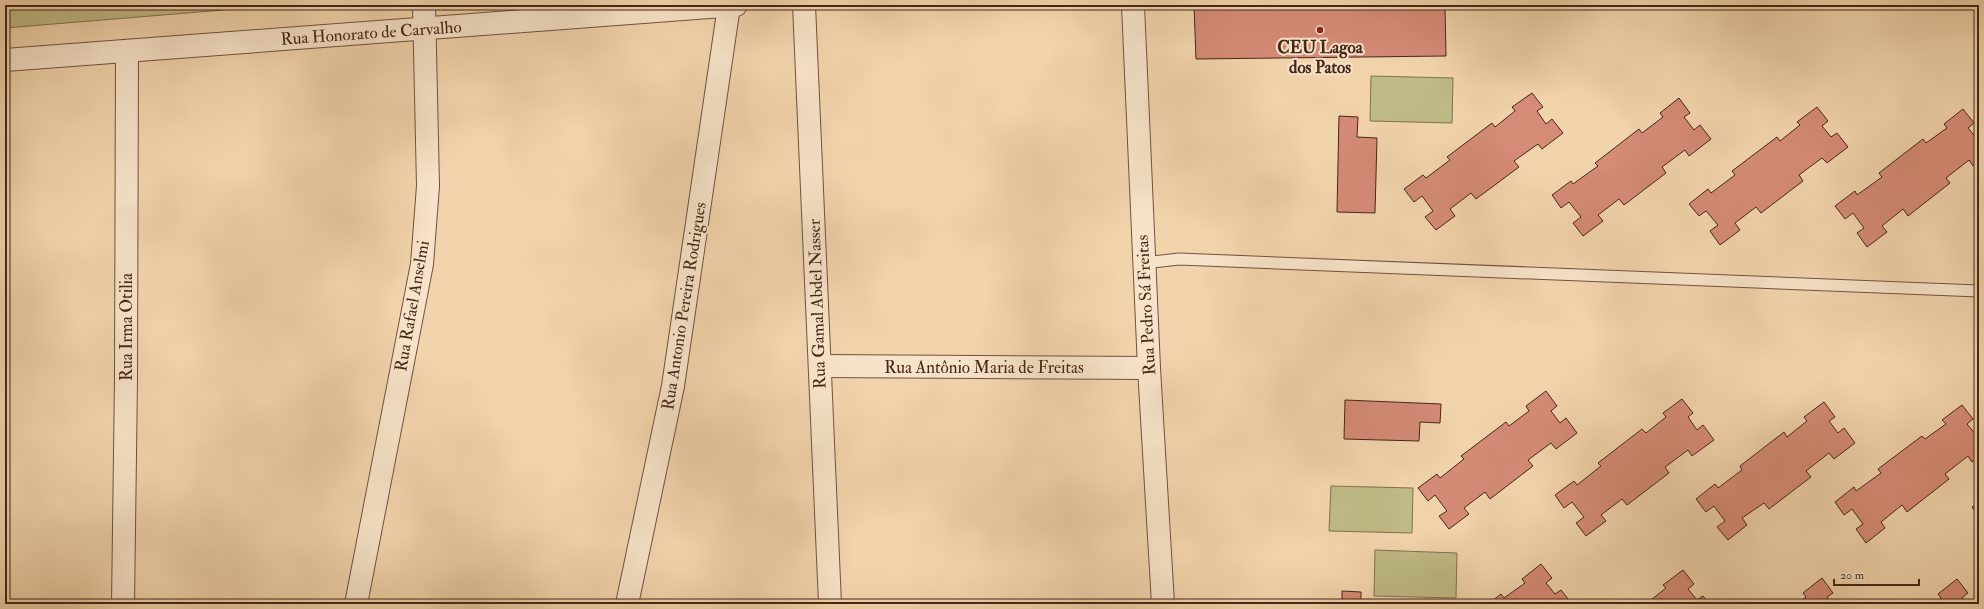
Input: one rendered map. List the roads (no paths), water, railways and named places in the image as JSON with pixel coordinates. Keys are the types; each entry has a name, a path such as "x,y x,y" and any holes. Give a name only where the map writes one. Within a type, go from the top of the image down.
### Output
{"street":[{"name":"Rua Rafael Anselmi","path":"356,604 422,264 428,186 424,5"},
{"name":"Rua Gamal Abdel Nasser","path":"804,5 830,604"},
{"name":"Rua Pedro Sá Freitas","path":"1133,5 1149,368 1164,604"},
{"name":"Rua Honorato de Carvalho","path":"5,60 732,6"},
{"name":"Rua Antonio Pereira Rodrigues","path":"627,604 673,386 732,6"},
{"name":"Rua Irma Otilia","path":"123,604 126,379 127,51"},
{"name":"Rua Antônio Maria de Freitas","path":"820,366 1149,368"}],"lane":[{"path":"1144,263 1179,259 1979,291"}],"place":[{"name":"CEU Lagoa dos Patos","path":"1320,30"}]}
